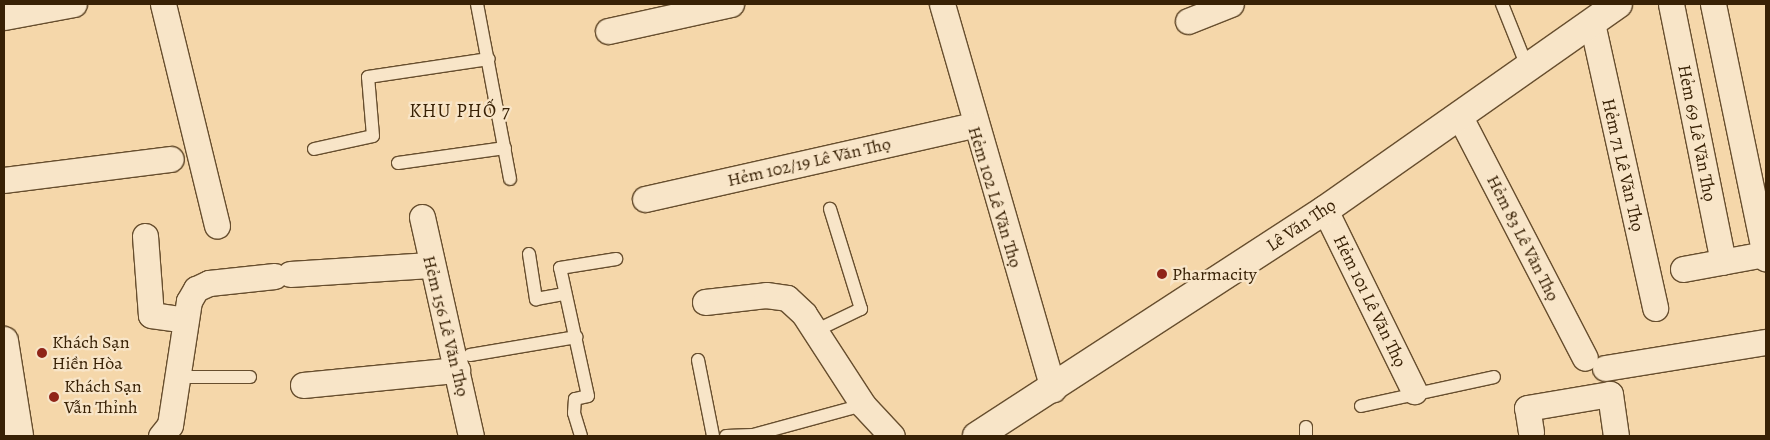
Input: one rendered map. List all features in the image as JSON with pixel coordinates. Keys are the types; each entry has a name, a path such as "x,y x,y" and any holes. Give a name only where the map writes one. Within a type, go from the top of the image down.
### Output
{"main road":[{"name":"Lê Văn Thọ","path":"977,436 1053,389 1325,210 1460,117 1618,4"},
{"path":"4,341 19,436"}],"street":[{"path":"4,17 74,4"},
{"path":"163,4 217,225"},
{"path":"608,31 730,4"},
{"name":"Hẻm 102 Lê Văn Thọ","path":"942,4 974,125 1053,389"},
{"path":"1188,21 1230,4"},
{"name":"Hẻm 69 Lê Văn Thọ","path":"1671,4 1723,262"},
{"path":"1683,269 1723,262 1765,246 1713,4"},
{"name":"Hẻm 71 Lê Văn Thọ","path":"1592,23 1655,308"},
{"name":"Hẻm 83 Lê Văn Thọ","path":"1460,117 1595,363"},
{"name":"Hẻm 102/19 Lê Văn Thọ","path":"645,199 974,125"},
{"path":"4,180 171,159"},
{"name":"Hẻm 101 Lê Văn Thọ","path":"1325,210 1414,391"},
{"name":"Hẻm 156 Lê Văn Thọ","path":"422,216 430,266 464,363 471,436"},
{"path":"145,236 151,315 186,320"},
{"path":"161,436 170,425 186,320 196,289 209,283 282,275 430,266"},
{"path":"706,302 766,295 788,298 815,331 863,405 892,436"},
{"path":"1595,363 1766,342"},
{"path":"303,385 464,363"},
{"path":"1531,432 1526,408 1610,394 1616,436"}],"lane":[{"path":"477,4 489,59 510,179"},
{"path":"1502,4 1528,69"},
{"path":"314,150 373,136 368,78 489,59"},
{"path":"398,163 505,148"},
{"path":"815,331 862,309 830,209"},
{"path":"529,254 536,299 565,294"},
{"path":"581,436 574,413 575,399 588,396 560,268 616,259"},
{"path":"464,363 576,337"},
{"path":"698,360 713,436"},
{"path":"1595,363 1610,394"},
{"path":"176,377 250,377"},
{"path":"1361,406 1414,391 1494,377"},
{"path":"726,436 753,434 863,405"}],"place":[{"name":"Pharmacity","path":"1162,274"},
{"name":"Khách Sạn Hiền Hòa","path":"42,353"},
{"name":"Khách Sạn Vẫn Thỉnh","path":"54,397"}],"district":[{"name":"KHU PHỐ 7","path":"460,112"}]}
